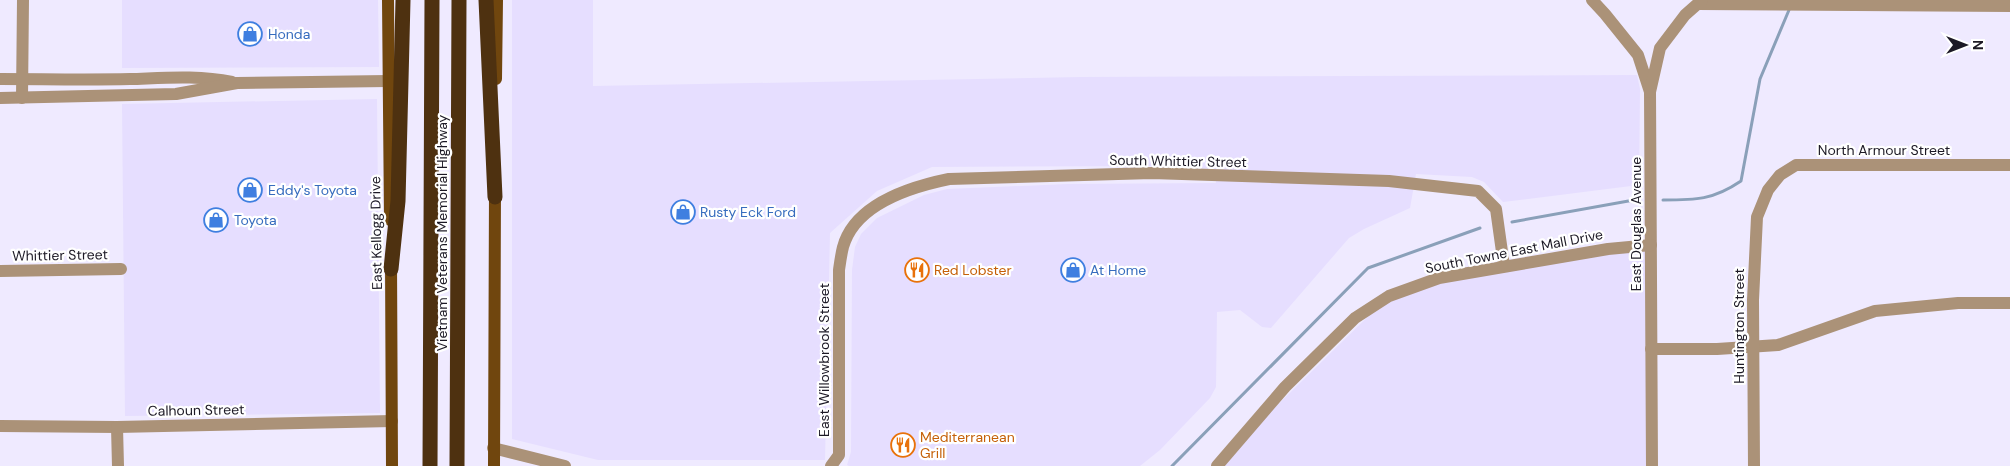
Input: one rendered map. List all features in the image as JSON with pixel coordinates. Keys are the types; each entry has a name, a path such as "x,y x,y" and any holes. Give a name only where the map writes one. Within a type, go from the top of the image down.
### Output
{"highway":[{"path":"391,268 398,200 403,0"},
{"name":"Vietnam Veterans Memorial Highway","path":"430,466 432,0"},
{"name":"Vietnam Veterans Memorial Highway","path":"457,466 460,0"},
{"path":"486,0 495,197"}],"main road":[{"name":"East Kellogg Drive","path":"388,0 392,466"},
{"path":"494,466 497,0"}],"street":[{"path":"22,98 23,0"},
{"name":"East Douglas Avenue","path":"1592,0 1638,55 1650,92 1652,466"},
{"path":"1650,92 1660,48 1685,15 1700,2 1906,3 2010,6"},
{"path":"176,77 176,94"},
{"path":"0,79 176,77 212,78 237,83"},
{"path":"0,98 176,94 237,83 388,81"},
{"name":"North Armour Street","path":"1768,190 1780,175 1796,165 2010,165"},
{"name":"South Whittier Street","path":"839,270 846,238 865,214 904,192 933,182 949,179 1152,174 1389,181 1478,191 1496,209 1504,266"},
{"name":"Huntington Street","path":"1754,466 1753,300 1757,217 1768,190"},
{"name":"South Towne East Mall Drive","path":"1217,466 1285,387 1355,318 1389,296 1439,278 1608,248 1651,245"},
{"name":"Whittier Street","path":"0,271 121,269"},
{"name":"East Willowbrook Street","path":"831,466 839,455 839,270"},
{"path":"1651,349 1717,349 1778,345 1875,311 1958,303 2010,304"},
{"name":"Calhoun Street","path":"0,426 117,427 392,420"},
{"path":"117,427 118,466"},
{"path":"493,448 565,466"}],"shaded area":[{"name":"Honda","path":"122,0 378,0 379,67 122,68"},
{"path":"512,0 593,0 593,86 1081,77 1637,75 1640,89 1639,185 1503,202 1484,182 1472,177 1416,174 1410,208 1349,238 1271,328 1262,327 1240,310 1217,312 1216,387 1210,398 1160,450 1140,466 849,466 847,465 851,452 852,270 855,247 861,234 877,218 924,195 947,189 1068,184 1216,183 1215,169 1151,166 932,167 877,191 830,233 825,460 598,460 512,439"},
{"name":"Eddy's Toyota","path":"377,99 380,413 125,416 122,104"},
{"path":"1651,245 1652,466 1215,466 1389,296 1504,266"}],"waterway":[{"path":"1663,200 1704,198 1722,192 1741,181 1760,79 1789,10"},
{"path":"1512,222 1634,200"},
{"path":"1172,466 1368,268 1480,228"}],"place":[{"name":"Honda","path":"250,34"},
{"name":"Eddy's Toyota","path":"250,190"},
{"name":"Rusty Eck Ford","path":"683,212"},
{"name":"Toyota","path":"216,220"},
{"name":"Red Lobster","path":"917,270"},
{"name":"At Home","path":"1073,270"},
{"name":"Mediterranean Grill","path":"903,445"}]}
